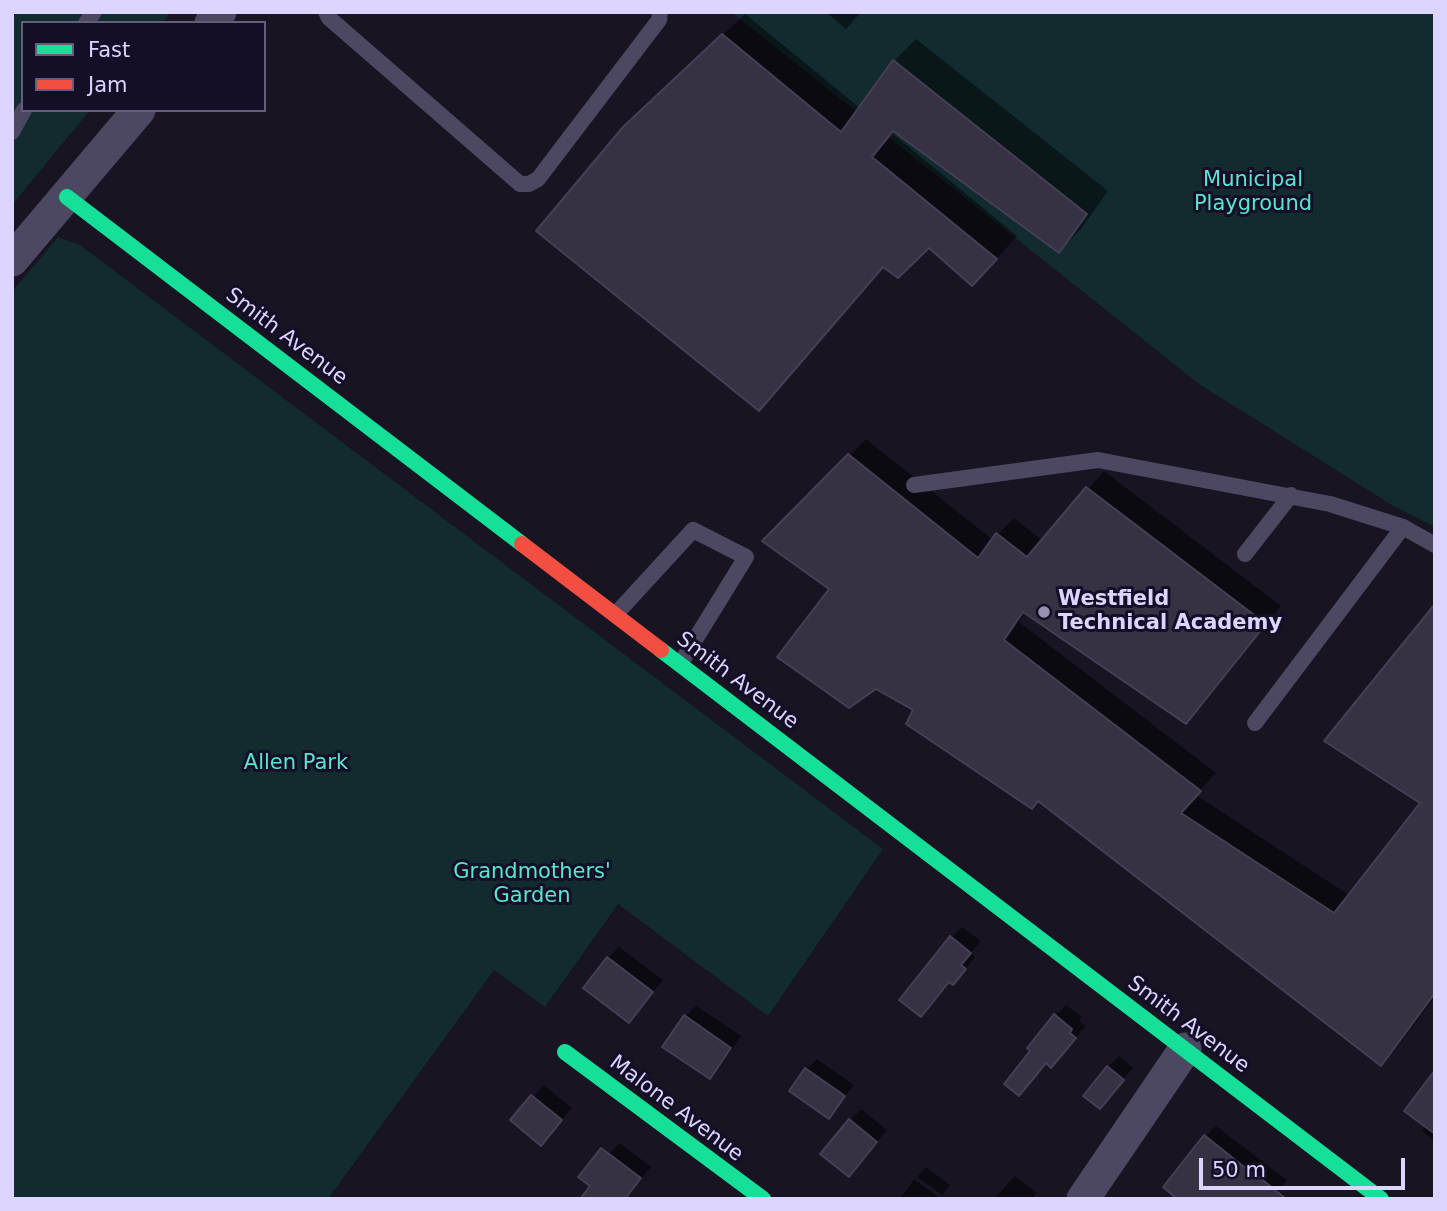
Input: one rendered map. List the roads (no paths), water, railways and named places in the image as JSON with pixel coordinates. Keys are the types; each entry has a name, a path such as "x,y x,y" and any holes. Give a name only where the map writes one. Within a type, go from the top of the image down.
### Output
{"street":[{"path":"12,260 137,112"},
{"name":"Smith Avenue","path":"68,197 1381,1199"},
{"path":"1083,1199 1185,1049"},
{"name":"Malone Avenue","path":"565,1052 763,1199"}],"lane":[{"path":"326,12 329,18 520,184 529,184 538,179 659,20 660,12"},
{"path":"12,132 23,112"},
{"path":"914,485 1098,460 1329,504 1403,527 1435,545"},
{"path":"1245,554 1291,495"},
{"path":"1255,723 1403,527"},
{"path":"615,615 693,530 746,557 680,664"}],"place":[{"name":"Westfield Technical Academy","path":"1044,612"}],"park label":[{"name":"Municipal Playground","path":"1253,193"},
{"name":"Allen Park","path":"296,764"},
{"name":"Grandmothers' Garden","path":"532,885"}]}
